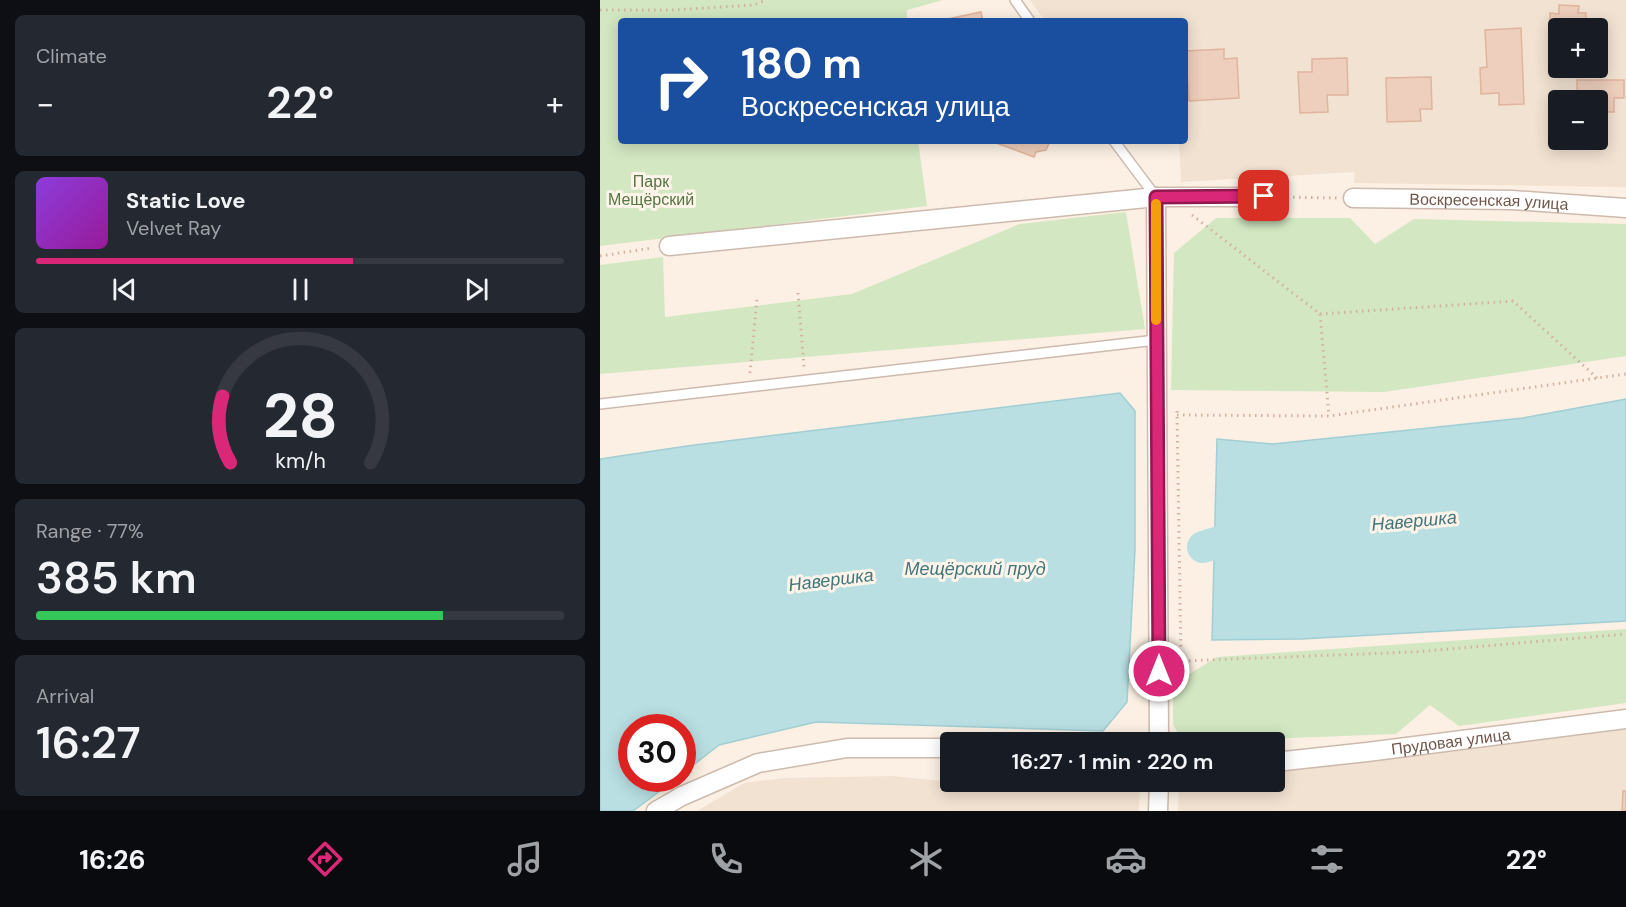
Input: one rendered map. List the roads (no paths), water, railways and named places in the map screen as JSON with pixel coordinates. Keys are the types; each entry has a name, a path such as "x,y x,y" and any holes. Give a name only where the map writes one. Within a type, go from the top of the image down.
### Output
{"street":[{"path":"669,246 1163,197 1264,196"},
{"path":"1159,732 1156,340 1163,197"},
{"name":"Воскресенская улица","path":"1353,198 1512,200 1626,208"},
{"name":"Прудовая улица","path":"1285,761 1626,719"},
{"path":"656,811 682,796 758,764 848,748 940,748"},
{"path":"1158,811 1159,792"}],"lane":[{"path":"1015,0 1028,18"},
{"path":"1117,144 1163,197"},
{"path":"600,404 1156,340"}],"water":[{"name":"Мещёрский пруд","path":"1120,393 1135,411 1135,549 1127,702 1103,731 816,722 719,745 696,763 696,714 618,714 618,792 659,792 633,811 600,811 600,459 687,446"},
{"path":"1626,399 1626,621 1301,639 1212,640 1217,439 1273,444 1523,418"}],"waterway":[{"name":"Навершка","path":"1203,547 1235,537 1255,535"}],"park label":[{"name":"Парк Мещёрский","path":"651,190"}]}
